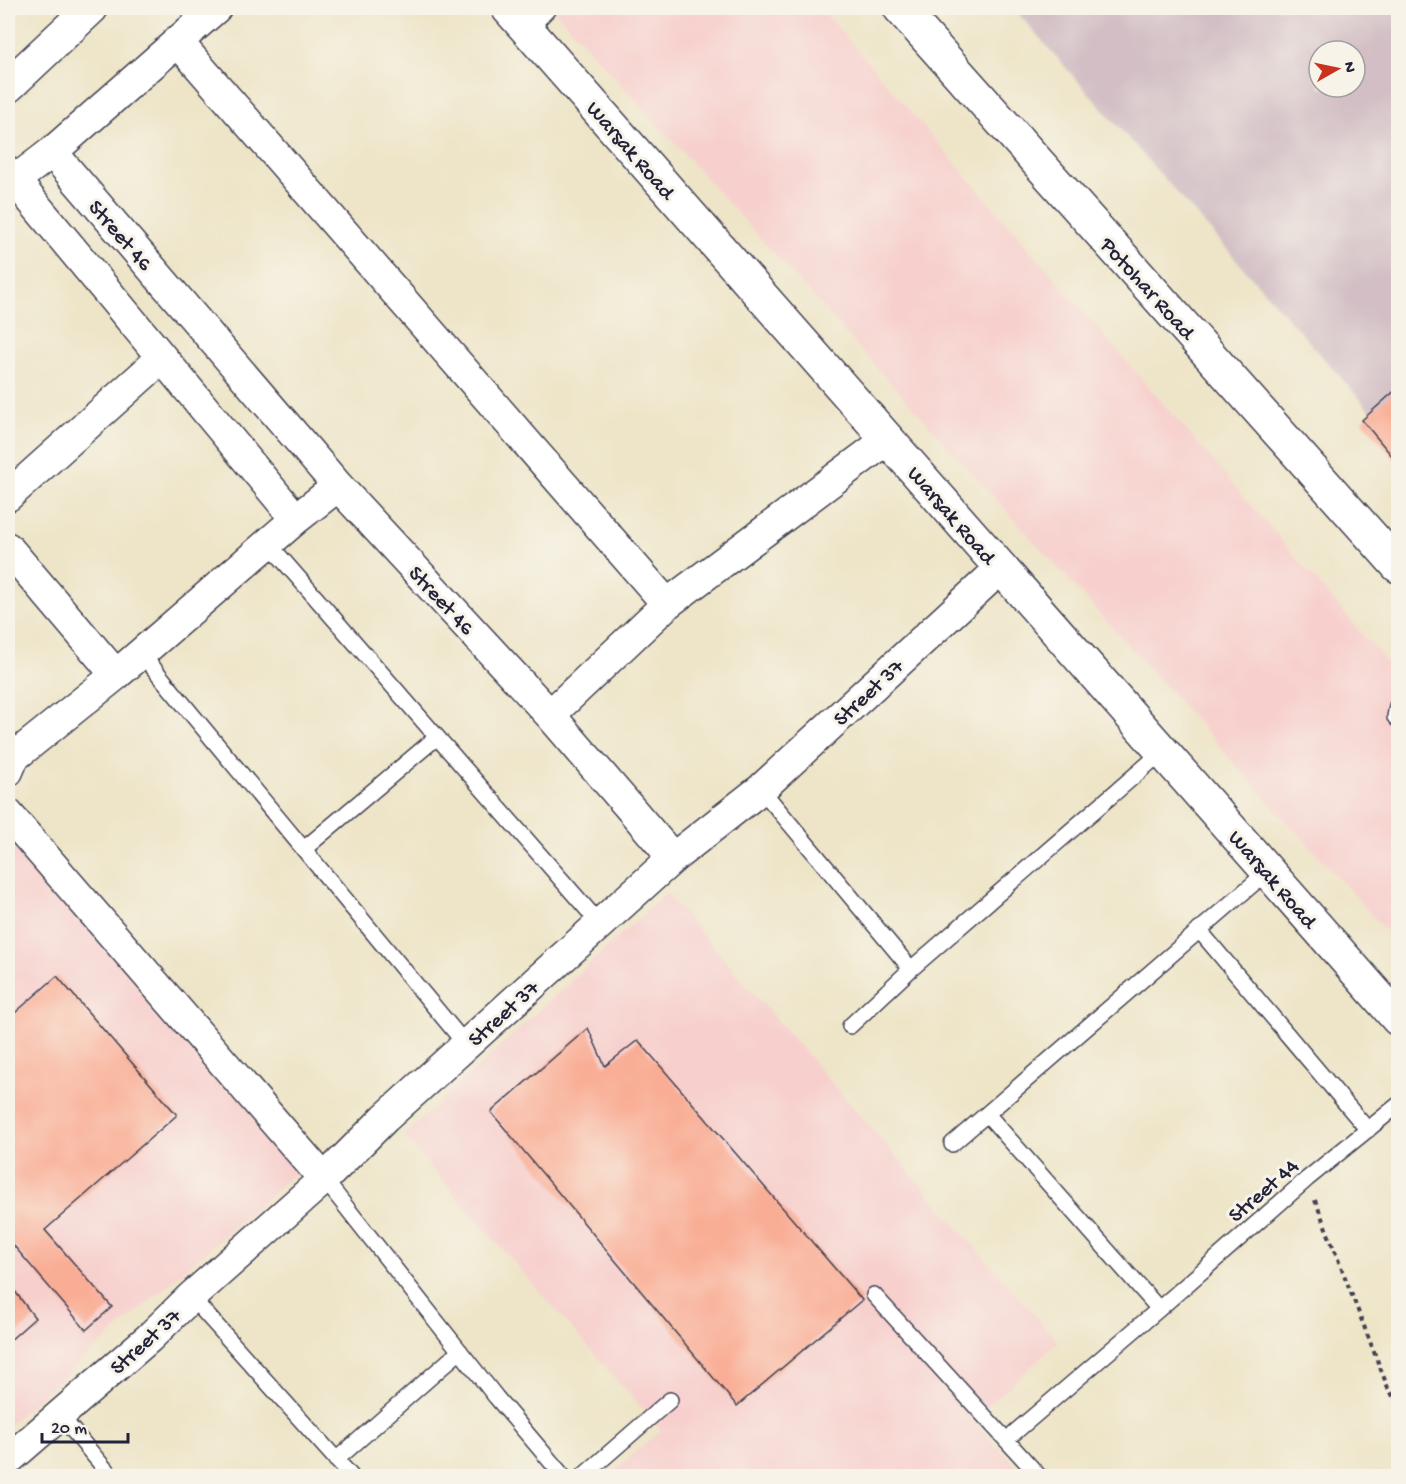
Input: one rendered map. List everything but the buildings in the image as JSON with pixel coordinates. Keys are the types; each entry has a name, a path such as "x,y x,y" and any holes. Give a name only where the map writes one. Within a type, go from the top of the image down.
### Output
{"street":[{"path":"8,86 92,8"},
{"path":"216,8 52,152 11,176 296,519"},
{"name":"Potohar Road","path":"900,8 1398,566"},
{"name":"Warsak Road","path":"528,15 888,439 1398,1019"},
{"path":"177,41 668,604"},
{"name":"Street 46","path":"52,152 338,486 550,715 673,858"},
{"path":"8,496 162,358"},
{"path":"550,715 668,604 888,439"},
{"path":"324,1179 8,793 14,757 116,675 296,519 338,486"},
{"path":"8,548 116,675"},
{"name":"Street 37","path":"8,1460 150,1338 191,1297 324,1179 384,1118 673,858 761,789 1001,568"}],"lane":[{"path":"268,543 600,924"},
{"path":"141,653 466,1045"},
{"path":"1398,705 1395,717 1398,720"},
{"path":"304,849 437,737"},
{"path":"850,1026 911,969 1163,751"},
{"path":"761,789 911,969"},
{"path":"952,1144 1268,871"},
{"path":"1199,930 1368,1130"},
{"name":"Street 44","path":"1014,1433 1307,1179 1398,1105"},
{"path":"987,1114 1159,1309"},
{"path":"324,1179 496,1397 563,1476"},
{"path":"874,1295 1039,1476"},
{"path":"191,1297 351,1476"},
{"path":"336,1460 460,1351"},
{"path":"583,1476 670,1401"},
{"path":"59,1414 111,1476"}],"path":[{"path":"1307,1179 1388,1388 1398,1404"}],"shaded area":[{"path":"552,8 821,8 1398,675 1398,944"},
{"path":"1013,8 1398,8 1398,442"},
{"path":"23,827 309,1161 8,1425 8,840"},
{"path":"666,893 1058,1342 972,1420 1026,1476 608,1476 661,1430 403,1136"}]}
